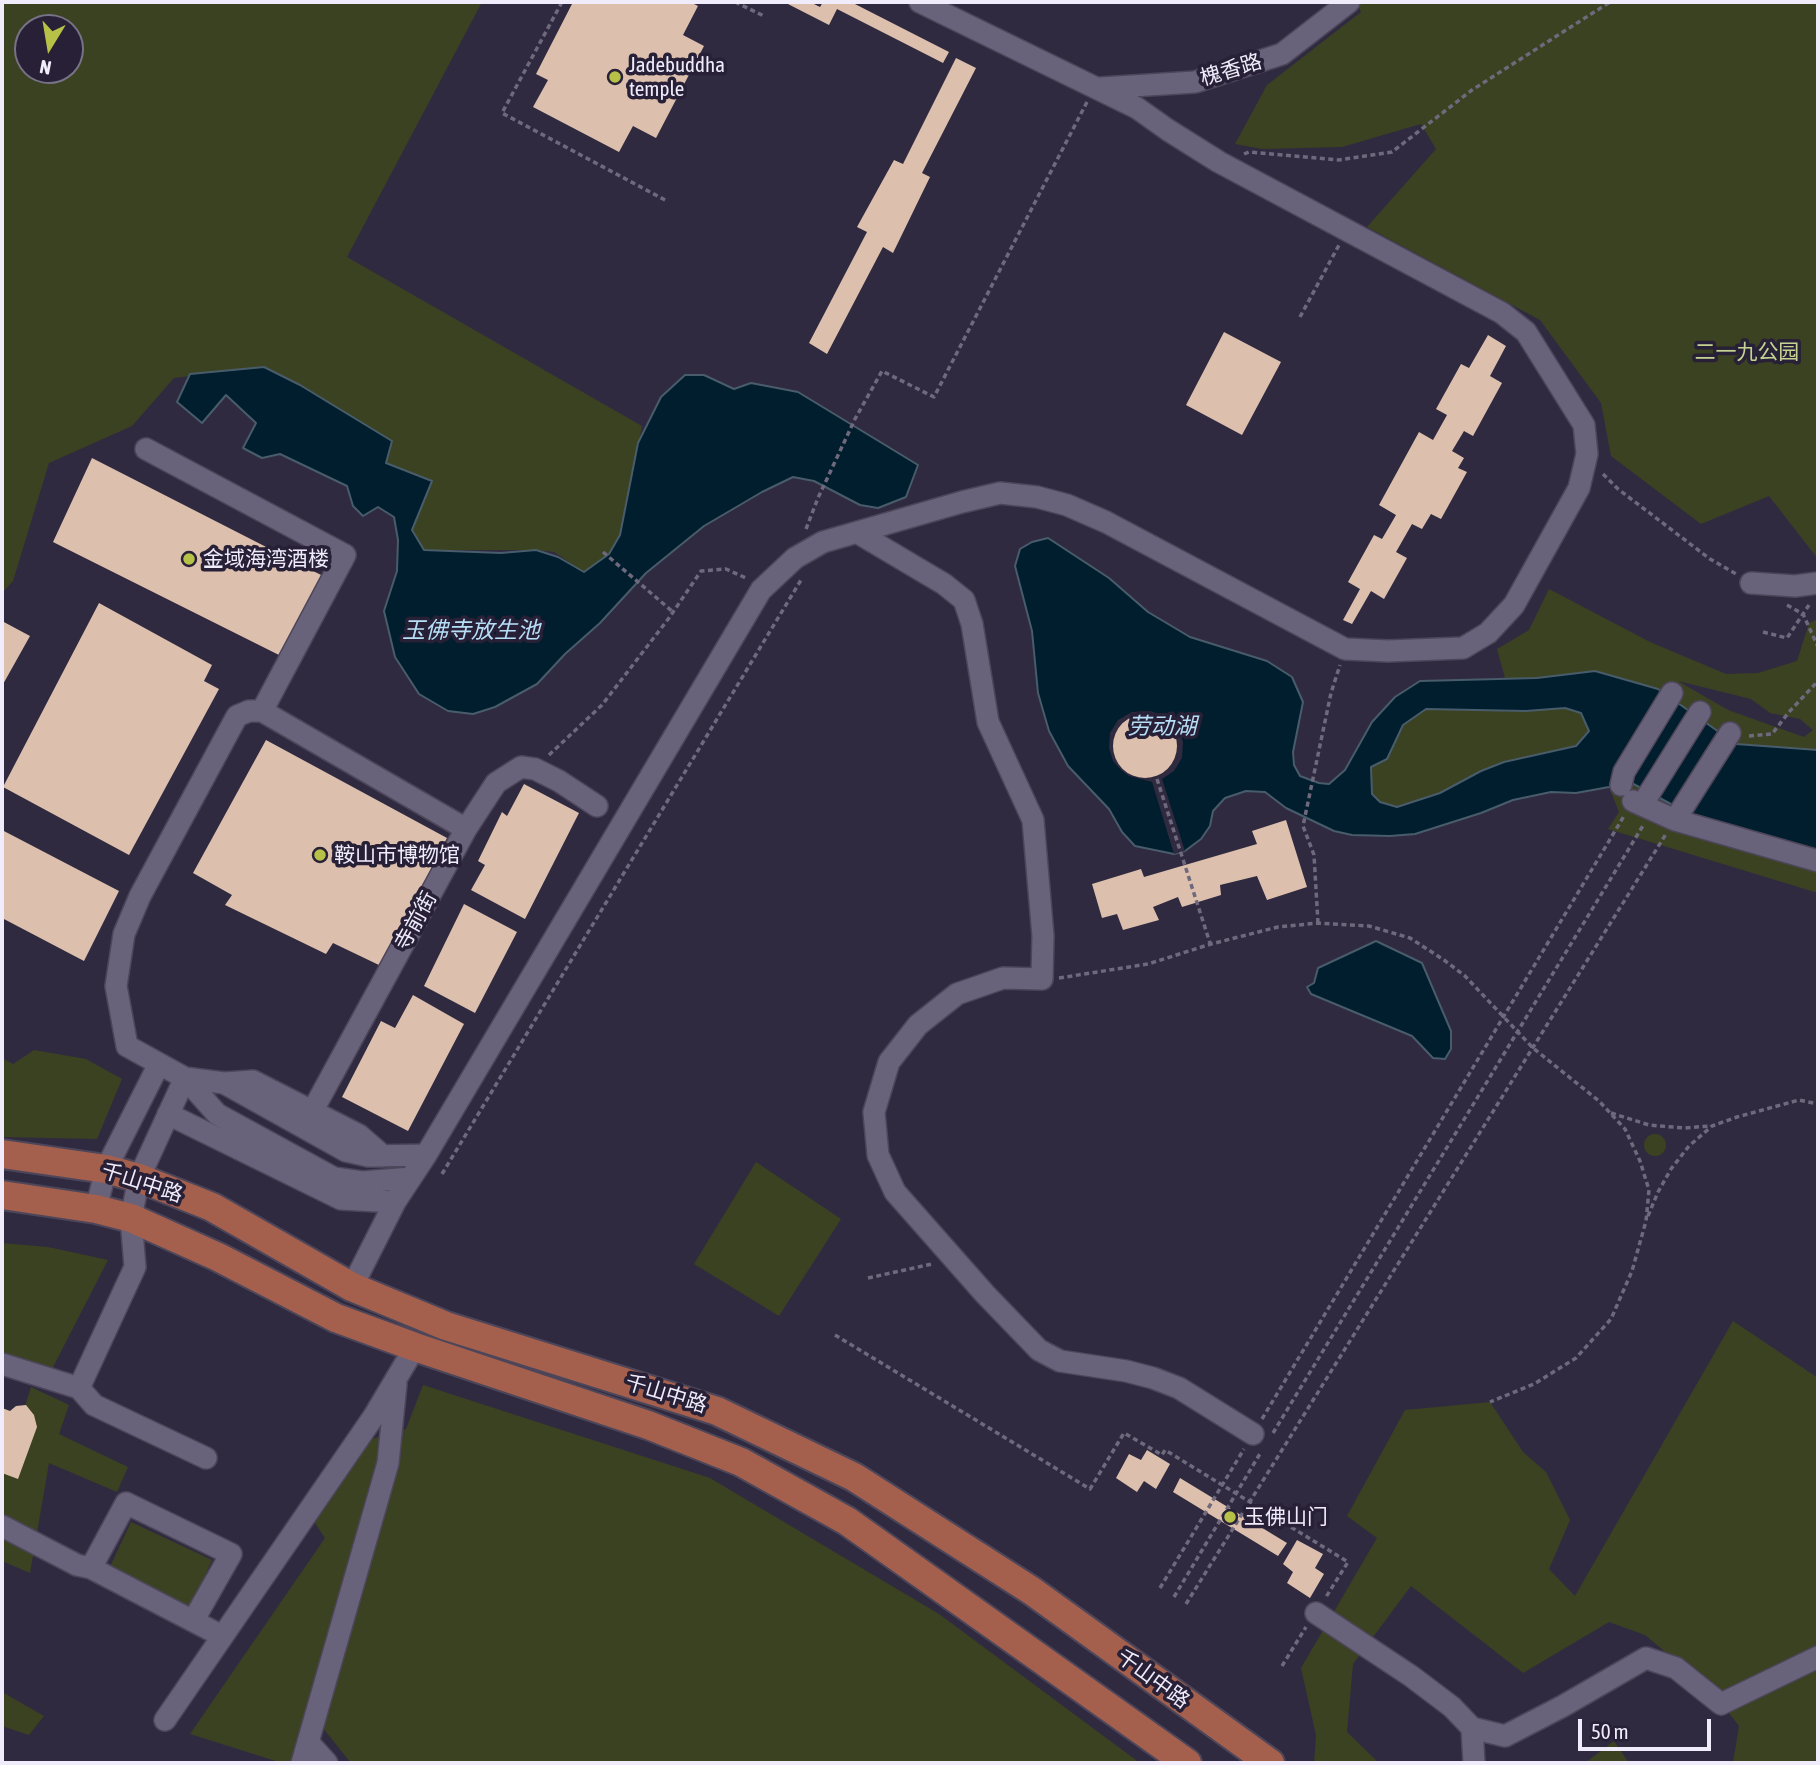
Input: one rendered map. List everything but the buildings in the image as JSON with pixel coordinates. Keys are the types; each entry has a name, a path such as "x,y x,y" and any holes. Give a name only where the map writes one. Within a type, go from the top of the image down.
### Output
{"main road":[{"name":"千山中路","path":"2,1154 106,1170 139,1178 212,1207 352,1287 446,1326 717,1411 854,1477 1032,1591 1270,1763"},
{"name":"千山中路","path":"2,1195 96,1209 131,1219 218,1257 336,1318 415,1348 648,1425 741,1462 847,1521 1187,1763"}],"street":[{"path":"352,1287 395,1202 426,1155 761,590 795,558 824,542 917,513 1000,493 1037,497 1067,505 1106,522 1345,649 1388,651 1463,648 1488,633 1514,605 1579,488 1587,454 1584,425 1526,332 1502,313 1219,162 1137,107 920,2"},
{"name":"槐香路","path":"1094,88 1195,82 1282,54 1349,2"},
{"path":"146,449 345,555 262,711"},
{"path":"858,533 944,584 964,600 972,624 988,722 1033,820 1043,936 1042,979 1003,978 957,994 918,1025 889,1062 874,1112 878,1156 895,1192 1039,1350 1060,1361 1126,1371 1179,1388 1263,1439"},
{"path":"1751,583 1816,590"},
{"path":"1672,693 1624,772 1638,798 1677,816 1818,861"},
{"path":"411,1178 362,1182 334,1178 217,1114 185,1078 127,1046 116,986 124,934 140,896 237,716 249,711 262,711 466,829"},
{"path":"1638,798 1700,712"},
{"path":"1677,816 1730,733"},
{"name":"寺前街","path":"290,1154 466,829 496,783 521,767 535,769"},
{"path":"535,769 597,806"},
{"path":"96,1209 106,1170 159,1064"},
{"path":"185,1078 224,1083 253,1081 308,1119 359,1135 383,1156 426,1155"},
{"path":"79,1388 135,1267 131,1219 139,1178 185,1078"},
{"path":"168,1114 341,1199 395,1202"},
{"path":"165,1720 374,1416 415,1348"},
{"path":"2,1364 79,1388 94,1405 206,1458"},
{"path":"302,1763 388,1463 397,1379"},
{"path":"91,1568 125,1503 231,1554 193,1621"},
{"path":"2,1526 77,1565 91,1568 222,1636"},
{"path":"1316,1613 1412,1676 1452,1707 1472,1728 1505,1736 1646,1658 1676,1668 1721,1704 1818,1657"},
{"path":"1472,1728 1474,1763"},
{"path":"308,1742 327,1763"}],"path":[{"path":"562,2 502,113 667,201"},
{"path":"735,2 764,16"},
{"path":"1219,162 1249,152 1339,160 1392,152 1472,90 1610,2"},
{"path":"818,498 855,419 882,370 934,397 1094,88"},
{"path":"1300,317 1346,230"},
{"path":"1587,454 1618,489 1710,559 1751,583"},
{"path":"603,552 673,612"},
{"path":"535,769 602,705 701,571 726,569 746,578 761,590"},
{"path":"442,1174 802,578"},
{"path":"1763,632 1787,638 1816,590"},
{"path":"1782,602 1803,614 1818,646"},
{"path":"1318,923 1314,855 1303,826 1331,693 1345,649"},
{"path":"1730,733 1754,736 1772,734 1818,681"},
{"path":"1157,779 1210,944"},
{"path":"1174,1597 1237,1494 1263,1439 1504,1017 1638,798"},
{"path":"1263,1439 1518,1032 1638,798"},
{"path":"1186,1604 1677,816"},
{"path":"1042,979 1078,977 1148,964 1210,944 1278,927 1318,923 1369,926 1410,938 1465,976 1533,1048 1599,1101 1625,1129 1649,1189 1646,1221"},
{"path":"1610,1113 1649,1125 1684,1128 1712,1126 1799,1100 1818,1104"},
{"path":"1490,1402 1534,1384 1576,1358 1611,1319 1632,1271 1646,1221 1658,1192 1689,1146 1712,1126"},
{"path":"867,1278 955,1260"},
{"path":"835,1335 1090,1489 1124,1433 1162,1455 1165,1450 1348,1562 1282,1666"},
{"path":"1160,1588 1236,1463"}],"green space":[{"path":"2,2 482,2 347,257 642,426 621,535 609,554 584,572 554,552 424,550 412,530 431,481 386,462 391,441 264,367 174,378 132,426 49,463 13,581 2,593"},
{"name":"二一九公园","path":"1357,2 1818,2 1818,559 1769,496 1701,524 1611,456 1601,403 1540,320 1367,227 1436,149 1421,124 1342,147 1262,149 1235,144 1267,85 1361,12"},
{"path":"1549,589 1650,642 1726,674 1758,673 1797,661 1809,623 1818,619 1818,893 1608,829 1619,812 1609,787 1629,681 1505,678 1497,649 1529,630","holes":["1678,681 1751,699 1770,713 1800,719 1813,730 1804,737 1728,710"]},
{"path":"1565,708 1581,713 1590,732 1576,746 1504,762 1440,793 1397,807 1380,802 1372,794 1371,767 1387,759 1404,725 1426,709 1526,711"},
{"path":"34,1050 86,1059 122,1079 97,1139 2,1137 2,1058 13,1064"},
{"path":"1651,1134 1659,1134 1666,1141 1666,1149 1659,1156 1651,1156 1644,1149 1644,1141"},
{"path":"756,1162 841,1219 779,1316 694,1264"},
{"path":"2,1243 48,1247 108,1260 51,1371 2,1355"},
{"path":"1733,1321 1818,1378 1818,1763 1733,1763 1739,1726 1712,1691 1645,1635 1609,1622 1523,1673 1411,1586 1353,1664 1347,1732 1379,1763 1314,1763 1316,1735 1301,1668 1377,1538 1347,1516 1405,1410 1490,1402 1523,1452 1546,1472 1570,1520 1549,1569 1575,1596"},
{"path":"423,1385 710,1478 939,1614 1140,1763 351,1763 314,1717 293,1763 282,1763 190,1734 325,1538 311,1517 358,1443 406,1429"},
{"path":"31,1387 69,1405 59,1434 128,1467 117,1492 49,1463 30,1573 2,1561 2,1471 5,1471"},
{"path":"131,1522 212,1560 190,1609 108,1571"},
{"path":"2,1692 44,1716 29,1735 2,1726"},
{"path":"1614,1741 1629,1763 1585,1763"}],"water":[{"name":"玉佛寺放生池","path":"264,367 300,385 392,441 386,463 432,481 412,530 424,550 501,553 536,550 558,557 584,572 609,554 620,535 638,443 661,397 685,375 704,375 734,389 751,383 798,392 918,465 906,497 878,508 860,505 814,481 793,477 762,492 704,526 646,573 600,623 537,684 495,707 473,714 448,711 419,694 395,657 384,611 397,571 398,540 394,517 378,507 363,516 353,506 347,486 280,454 262,458 243,448 256,423 226,395 202,423 177,402 190,374"},
{"name":"劳动湖","path":"1048,538 1109,578 1148,612 1190,637 1267,661 1292,677 1303,702 1293,752 1294,765 1300,776 1329,784 1345,770 1372,722 1395,697 1420,681 1537,678 1595,671 1658,689 1736,744 1818,750 1818,854 1699,819 1626,780 1609,787 1576,793 1551,792 1513,800 1415,834 1390,836 1352,835 1334,831 1286,808 1265,792 1246,791 1225,798 1213,811 1210,826 1201,839 1185,851 1174,854 1135,846 1122,832 1109,809 1068,766 1049,731 1038,693 1032,631 1015,566 1020,549 1032,542","holes":["1565,708 1581,713 1589,731 1576,746 1504,762 1440,793 1397,807 1380,802 1372,794 1371,767 1387,759 1403,725 1426,709 1526,711"]},
{"path":"1376,941 1422,963 1451,1031 1451,1049 1445,1059 1433,1058 1412,1036 1311,994 1307,987 1314,983 1318,968"}],"pier":[{"path":"1150,711 1167,717 1178,728 1183,742 1182,758 1174,771 1162,779 1185,851 1174,854 1152,782 1129,776 1121,770 1113,761 1109,748 1110,733 1118,720 1132,712"}],"place":[{"name":"Jadebuddha temple","path":"615,77"},
{"name":"金域海湾酒楼","path":"189,559"},
{"name":"鞍山市博物馆","path":"320,855"},
{"name":"玉佛山门","path":"1230,1517"}]}
